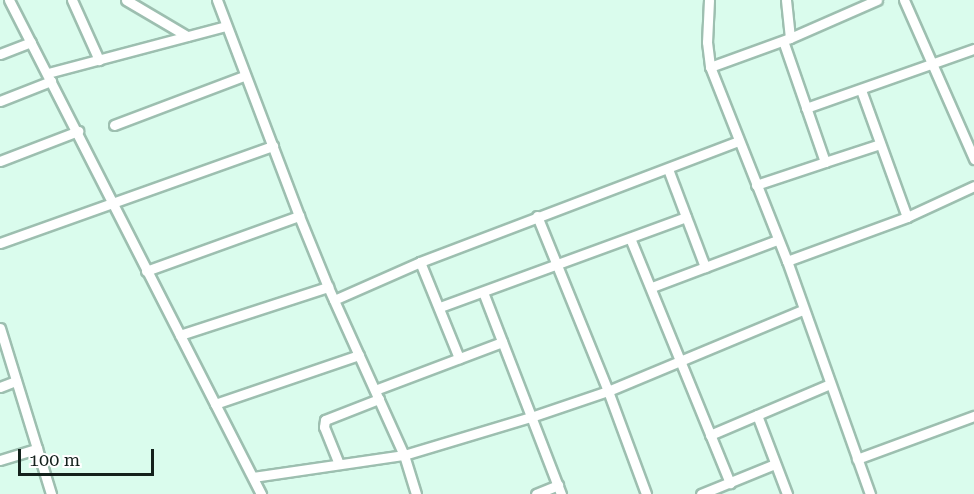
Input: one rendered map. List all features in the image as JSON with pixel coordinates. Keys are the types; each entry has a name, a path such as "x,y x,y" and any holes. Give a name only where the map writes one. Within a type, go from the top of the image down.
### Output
{"street":[{"path":"9,0 78,131 112,205 261,494"},
{"path":"72,0 99,60"},
{"path":"126,0 187,36"},
{"path":"216,0 299,216 328,287 404,455 416,494"},
{"path":"709,0 707,42 710,67 787,261 870,494"},
{"path":"786,0 786,40 825,162"},
{"path":"848,0 849,11"},
{"path":"710,67 786,40 877,0"},
{"path":"904,0 974,159"},
{"path":"0,101 50,77 99,60 226,26"},
{"path":"0,54 31,42"},
{"path":"806,108 974,49"},
{"path":"114,125 244,76"},
{"path":"861,90 907,217"},
{"path":"0,161 78,131"},
{"path":"334,300 420,262 537,216 739,141"},
{"path":"756,185 880,144"},
{"path":"0,243 273,146"},
{"path":"668,169 705,267"},
{"path":"787,261 907,217 974,186"},
{"path":"146,271 299,216"},
{"path":"537,216 608,391 646,494"},
{"path":"440,307 686,217"},
{"path":"630,238 652,287 730,483"},
{"path":"652,287 777,240"},
{"path":"420,262 459,358"},
{"path":"180,335 328,287"},
{"path":"483,292 559,489 537,494"},
{"path":"253,477 404,455 531,417 608,391 803,310"},
{"path":"0,328 51,494"},
{"path":"339,464 324,427 325,420 459,358 502,342"},
{"path":"215,404 359,355"},
{"path":"0,387 16,381"},
{"path":"710,435 831,384"},
{"path":"757,415 787,494"},
{"path":"856,459 974,416"},
{"path":"0,460 37,448"},
{"path":"701,494 775,464"}]}
